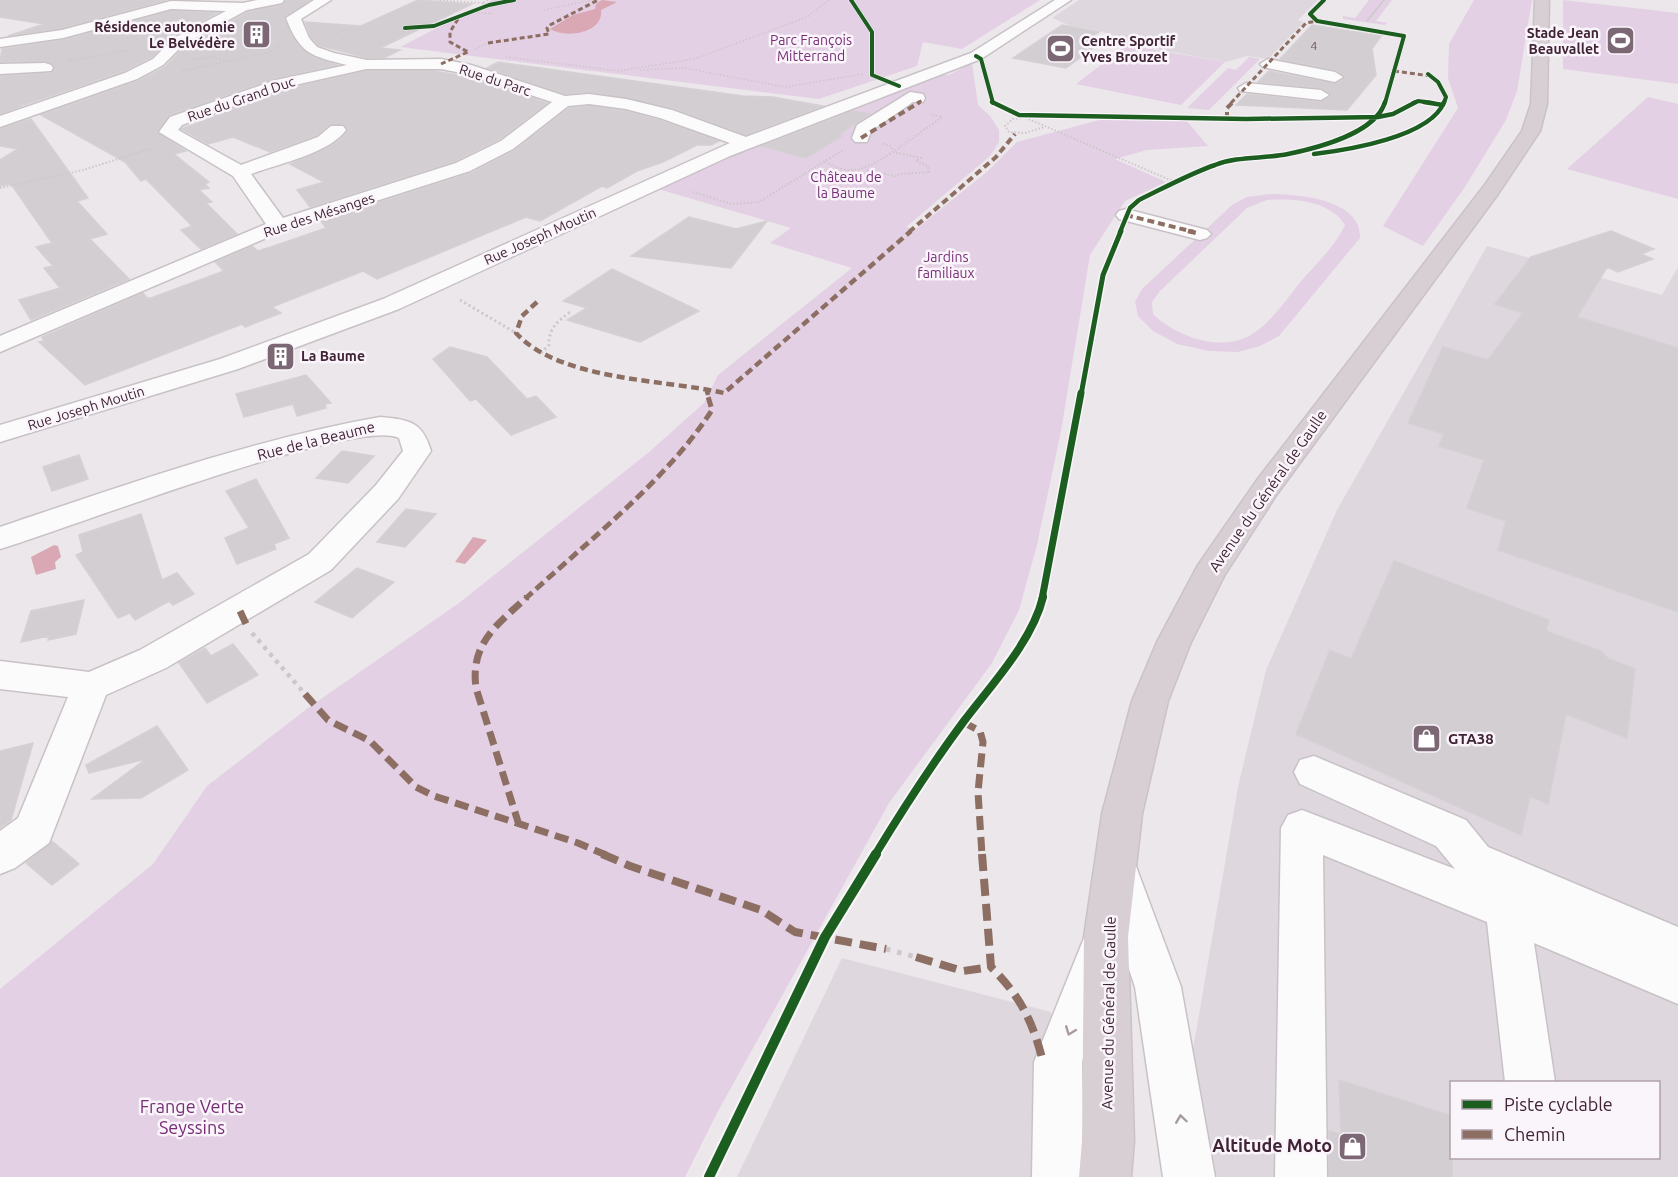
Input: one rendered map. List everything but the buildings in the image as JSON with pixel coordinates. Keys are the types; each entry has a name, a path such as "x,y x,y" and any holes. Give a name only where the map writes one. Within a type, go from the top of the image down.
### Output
{"main road":[{"name":"Avenue du Général de Gaulle","path":"1110,1165 1106,938 1122,814 1150,701 1174,642 1209,573 1267,487 1491,190 1531,131 1539,104 1542,0"}],"street":[{"path":"0,43 63,34 169,3 243,7 277,0"},
{"path":"302,40 293,18 324,0"},
{"name":"Rue Joseph Moutin","path":"0,435 229,364 391,304 746,143 976,56 1064,0"},
{"path":"0,122 132,76 158,62 179,41 243,7"},
{"name":"Rue du Parc","path":"302,40 312,50 367,65 441,64 490,76 564,101 589,99 626,104 666,114 746,143"},
{"path":"1280,52 1300,54"},
{"path":"1268,64 1335,77"},
{"name":"Rue du Grand Duc","path":"278,226 240,172 178,140 168,132 177,121 282,83 367,65"},
{"path":"0,69 45,68"},
{"path":"861,138 863,129 918,103 960,76 945,69"},
{"path":"1246,88 1321,95"},
{"name":"Rue des Mésanges","path":"0,345 278,226 463,167 507,145 564,101"},
{"path":"240,172 324,141 337,130"},
{"path":"1125,215 1200,234"},
{"name":"Rue de la Beaume","path":"0,538 168,481 336,433 380,425 399,427 412,434 417,451 387,492 320,562 153,659 91,686"},
{"path":"0,675 91,686 34,830 0,855"},
{"path":"1314,772 1451,833 1473,860 1678,949"},
{"path":"1301,1177 1302,828 1678,981"},
{"path":"1115,864 1158,987 1189,1177"},
{"path":"1507,910 1530,1081"},
{"path":"1058,1177 1058,1062 1106,938"}],"path":[{"path":"436,0 489,5"},
{"path":"482,3 488,0"},
{"path":"544,10 592,0"},
{"path":"619,71 694,59 807,17 829,0"},
{"path":"474,12 495,14"},
{"path":"132,76 146,79 226,62 270,52 283,43 330,35 350,28"},
{"path":"479,53 468,52 488,44"},
{"path":"45,68 54,64 135,49"},
{"path":"503,56 619,71 684,68 785,87 861,74 872,75"},
{"path":"213,57 226,62"},
{"path":"867,170 895,176 900,173 914,175 929,172 928,166 916,161 921,158 892,152 942,117 918,103"},
{"path":"1044,127 1025,133 1009,132 1005,126 1020,116 1175,182"},
{"path":"689,191 732,204 759,202 861,138"},
{"path":"0,188 83,170 178,140"},
{"path":"457,299 477,308 516,333"},
{"path":"541,353 549,345 548,336 552,327 570,312"},
{"path":"248,628 305,694"},
{"path":"886,949 916,957"}],"shaded area":[{"path":"602,0 617,2 601,10 597,24 590,29 583,32 565,33 550,29 573,15 595,9 596,4"},
{"path":"1079,0 1318,0 1298,20 1304,22 1268,59 1247,56 1226,62 1128,44 1101,31 1071,26 1052,18"},
{"path":"1487,246 1662,295 1678,267 1678,1177 1169,1177 1167,1163 1195,1038 1238,787 1266,670 1337,510"},
{"path":"473,537 487,540 465,564 455,562"},
{"path":"54,545 58,546 61,557 55,562 56,569 36,575 31,557"},
{"path":"842,958 1051,1012 1062,1177 737,1177"}],"green space":[{"name":"Parc François Mitterrand","path":"492,0 1040,0 962,49 923,42 917,66 819,99 400,47"},
{"path":"1369,0 1392,0 1376,21 1387,23 1385,25 1343,19 1343,16 1355,18"},
{"path":"1474,0 1532,0 1517,91 1506,120 1465,187 1423,246 1383,226 1458,108 1448,78 1449,44"},
{"name":"Stade Jean Beauvallet","path":"1563,0 1678,13 1678,84 1563,69"},
{"path":"1127,45 1225,62 1181,105 1076,84"},
{"path":"1249,57 1260,59 1209,110 1187,108 1228,68 1236,70"},
{"path":"972,63 978,105 990,116 999,130 999,142 990,156 906,227 916,229 988,171 1017,142 1107,118 1186,120 1208,146 1147,150 1115,159 1166,182 1125,201 1090,255 1061,431 1037,545 1019,610 992,663 889,803 717,1113 685,1177 0,1177 0,989 153,864 207,786 308,708 459,603 648,453 704,403 718,375 852,268 770,243 791,228 658,189 743,150 941,74 949,75"},
{"path":"1648,97 1678,104 1678,199 1567,169"},
{"path":"1281,194 1326,201 1351,215 1358,225 1360,238 1279,336 1260,346 1238,352 1209,351 1177,344 1153,331 1138,316 1135,302 1142,289 1232,205 1247,197","holes":["1267,200 1310,202 1330,210 1345,225 1332,246 1268,322 1242,339 1215,342 1187,336 1153,314 1152,302 1160,291 1247,208"]}],"tram line":[{"path":"1367,21 1384,0"}],"marked path":[{"path":"488,43 549,34 547,28 550,25 598,0"},
{"path":"458,19 450,32 450,42 468,52"},
{"path":"1227,119 1227,108 1306,23 1317,21"},
{"path":"441,64 468,52"},
{"path":"1394,71 1431,76"},
{"path":"861,138 923,100"},
{"path":"537,302 522,316 516,333 539,353 570,364 613,374 724,393 996,157 1015,134"},
{"path":"1126,215 1200,234"},
{"path":"519,825 495,742 476,688 474,673 479,652 488,633 645,488 700,429 712,410 706,388"},
{"path":"240,611 248,628"},
{"path":"305,694 328,720 370,741 416,787 434,796 578,843 630,866 761,910 795,932 886,949"},
{"path":"963,722 980,731 983,742 978,792 987,943 991,967 1007,983 1034,1026 1043,1062"},
{"path":"916,957 954,970 973,972 991,967"}],"cycle path":[{"path":"405,28 434,26 449,19 458,19 489,5 514,0"},
{"path":"851,0 872,32 872,75 899,86"},
{"path":"709,1177 825,937 911,797 963,722 1018,650 1041,604 1103,275 1130,208 1139,200 1214,165 1232,160 1287,154 1338,140 1362,128 1382,113 1404,36 1317,21 1310,14 1324,0"},
{"path":"976,56 981,59 993,104 1019,115 1246,119 1378,117 1393,114 1418,101 1443,105"},
{"path":"1314,154 1346,149 1395,136 1425,122 1438,113 1446,97 1438,82 1428,74"}],"place":[{"name":"Résidence autonomie Le Belvédère","path":"256,35"},
{"name":"Stade Jean Beauvallet","path":"1620,41"},
{"name":"Centre Sportif Yves Brouzet","path":"1060,49"},
{"name":"La Baume","path":"280,356"},
{"name":"GTA38","path":"1427,739"},
{"name":"Altitude Moto","path":"1353,1146"}],"park label":[{"name":"Château de la Baume","path":"846,186"},
{"name":"Jardins familiaux","path":"946,266"},
{"name":"Frange Verte Seyssins","path":"192,1117"}]}
